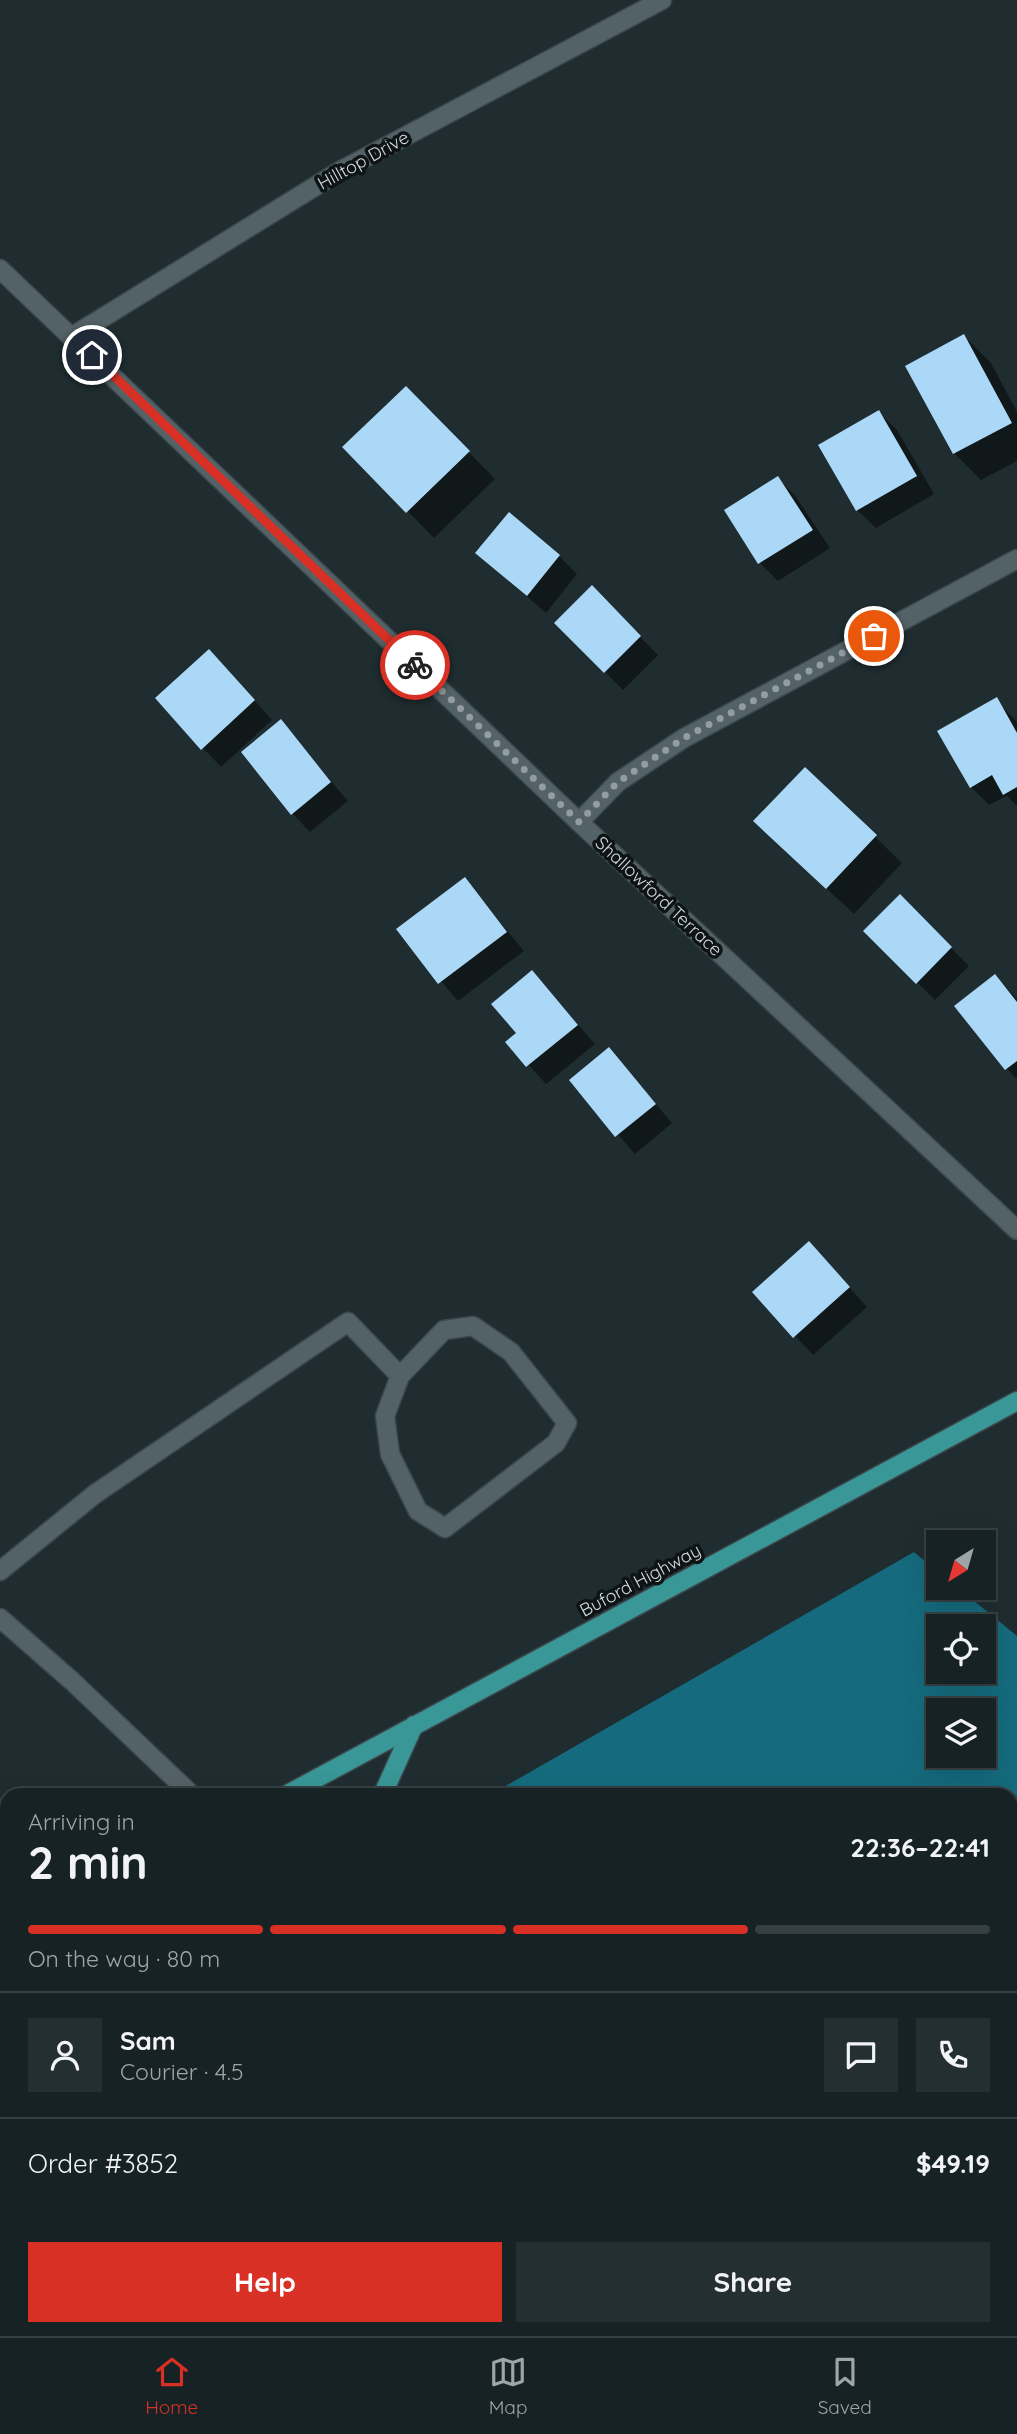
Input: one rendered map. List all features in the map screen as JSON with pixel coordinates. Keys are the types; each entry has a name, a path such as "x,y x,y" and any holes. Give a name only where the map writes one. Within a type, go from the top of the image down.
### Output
{"main road":[{"name":"Buford Highway","path":"299,1788 1017,1401"},
{"path":"386,1788 414,1725"}],"street":[{"name":"Hilltop Drive","path":"73,336 340,170 662,0"},
{"name":"Shallowford Terrace","path":"0,269 579,822 1017,1230"},
{"path":"579,822 618,782 684,738 1017,559"},
{"path":"0,1571 95,1494 348,1322 400,1376"},
{"path":"473,1326 511,1352 567,1423 556,1443 445,1528 418,1511 390,1454 385,1416 400,1376 444,1330 473,1326"},
{"path":"0,1618 72,1681 185,1788"}],"shaded area":[{"path":"914,1552 926,1562 926,1600 973,1600 990,1614 926,1614 926,1684 996,1684 996,1619 1017,1636 1017,1788 502,1788"}],"building":[{"path":"964,334 1012,423 953,454 905,366"},
{"path":"406,386 470,451 406,513 342,447"},
{"path":"879,410 917,476 856,511 818,445"},
{"path":"778,476 813,530 758,564 724,510"},
{"path":"509,512 560,555 527,596 475,553"},
{"path":"592,585 641,636 604,673 554,623"},
{"path":"209,649 255,700 201,750 155,698"},
{"path":"997,697 1017,733 1017,787 1003,795 992,775 970,788 937,731"},
{"path":"281,719 331,782 291,815 241,752"},
{"path":"805,767 877,835 826,889 753,821"},
{"path":"465,877 507,932 438,984 396,929"},
{"path":"900,894 952,947 916,984 863,931"},
{"path":"532,970 578,1025 526,1067 505,1042 516,1033 491,1004"},
{"path":"995,974 1017,1002 1017,1061 1005,1070 954,1006"},
{"path":"609,1047 656,1104 615,1137 569,1080"},
{"path":"809,1241 850,1287 793,1338 752,1292"}],"way so far":[{"path":"415,665 579,822 618,782 684,738 874,636"}],"route":[{"path":"92,355 415,665"}]}
